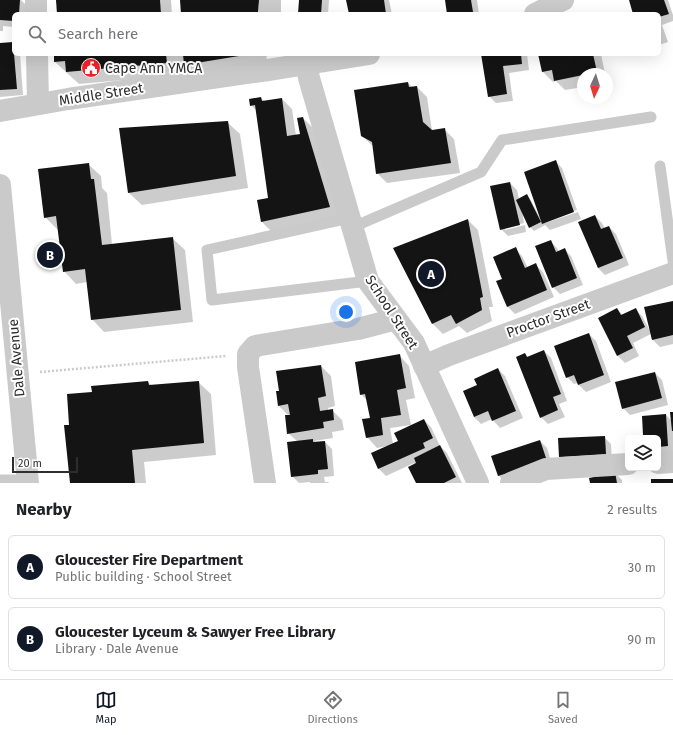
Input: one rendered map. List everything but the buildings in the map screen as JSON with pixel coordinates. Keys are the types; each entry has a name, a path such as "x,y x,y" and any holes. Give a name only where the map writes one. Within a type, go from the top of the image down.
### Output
{"street":[{"path":"36,0 36,12"},
{"path":"270,0 270,12"},
{"path":"540,12 563,0"},
{"path":"37,56 38,104"},
{"name":"Middle Street","path":"0,111 154,86 268,62 306,64 356,56"},
{"name":"School Street","path":"306,64 368,280 414,343 478,483"},
{"name":"Dale Avenue","path":"0,185 2,232 18,373 28,482"},
{"name":"Proctor Street","path":"424,366 457,352 673,273"},
{"path":"265,483 248,367 248,354 255,346 352,330 396,319"},
{"path":"661,463 673,462"},
{"path":"512,483 546,469 625,464"}],"lane":[{"path":"368,280 212,300 207,250 351,222 481,172 502,140 651,117"},
{"path":"660,166 673,261"},
{"path":"0,480 28,482"}],"path":[{"path":"18,373 248,354"}],"place":[{"name":"Cape Ann YMCA","path":"91,68"},
{"name":"Gloucester Lyceum & Sawyer Free Library","path":"50,255"},
{"name":"Gloucester Fire Department","path":"431,274"}]}
